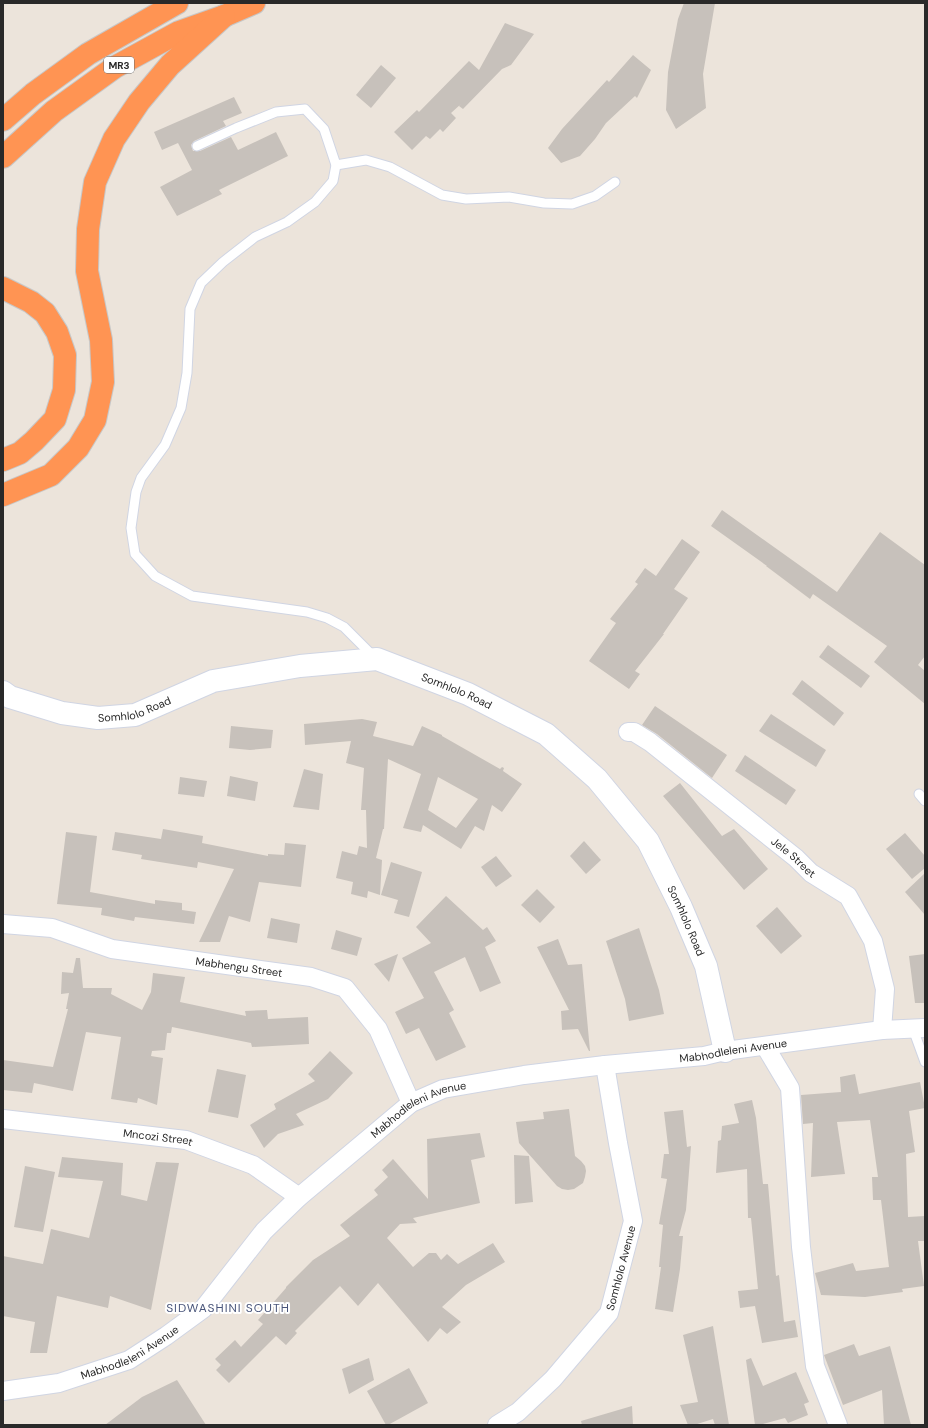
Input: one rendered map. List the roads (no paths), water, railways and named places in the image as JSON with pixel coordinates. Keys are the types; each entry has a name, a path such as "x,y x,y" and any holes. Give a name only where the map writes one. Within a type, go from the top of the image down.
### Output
{"highway":[{"name":"MR3","path":"3,120 34,94 88,54 177,3"},
{"name":"MR3","path":"3,157 54,111 115,67 179,32 224,16 254,3"},
{"path":"3,495 51,475 78,448 95,420 103,382 100,340 87,271 88,229 94,182 114,139 139,102 170,65 224,16"},
{"path":"3,288 32,302 45,313 57,332 65,355 64,390 55,419 20,453 3,460"}],"street":[{"name":"Somhlolo Road","path":"3,692 10,697 62,713 98,718 135,716 213,682 300,666 377,659 468,694 546,734 597,779 648,841 682,907 706,966 725,1051"},
{"name":"Jele Street","path":"628,732 634,732 650,742 796,858 811,873 848,896 873,941 885,989 882,1030"},
{"name":"Mabhengu Street","path":"3,924 52,928 112,949 311,978 345,988 378,1029 411,1103"},
{"name":"Mabhodleleni Avenue","path":"3,1391 59,1383 129,1360 203,1309 264,1231 299,1197 411,1103 443,1089 605,1065 704,1056 725,1051 882,1030 919,1028"},
{"path":"765,1046 790,1088 802,1247 815,1366 838,1425"},
{"name":"Somhlolo Avenue","path":"497,1425 518,1412 553,1379 609,1313 633,1221 605,1065"},
{"name":"Mncozi Street","path":"3,1119 186,1140 253,1165 299,1197"}],"lane":[{"path":"197,146 276,112 304,109 324,129 336,165 333,181 315,202 287,222 255,237 223,262 201,284 190,309 187,373 181,408 165,445 141,478 136,492 131,528 135,554 155,576 192,596 307,612 327,618 344,627 377,659"},
{"path":"336,165 366,160 390,167 442,195 466,199 509,197 544,203 572,204 595,196 615,182"},
{"path":"919,1028 925,1062"}],"district":[{"name":"SIDWASHINI SOUTH","path":"228,1308"}]}
